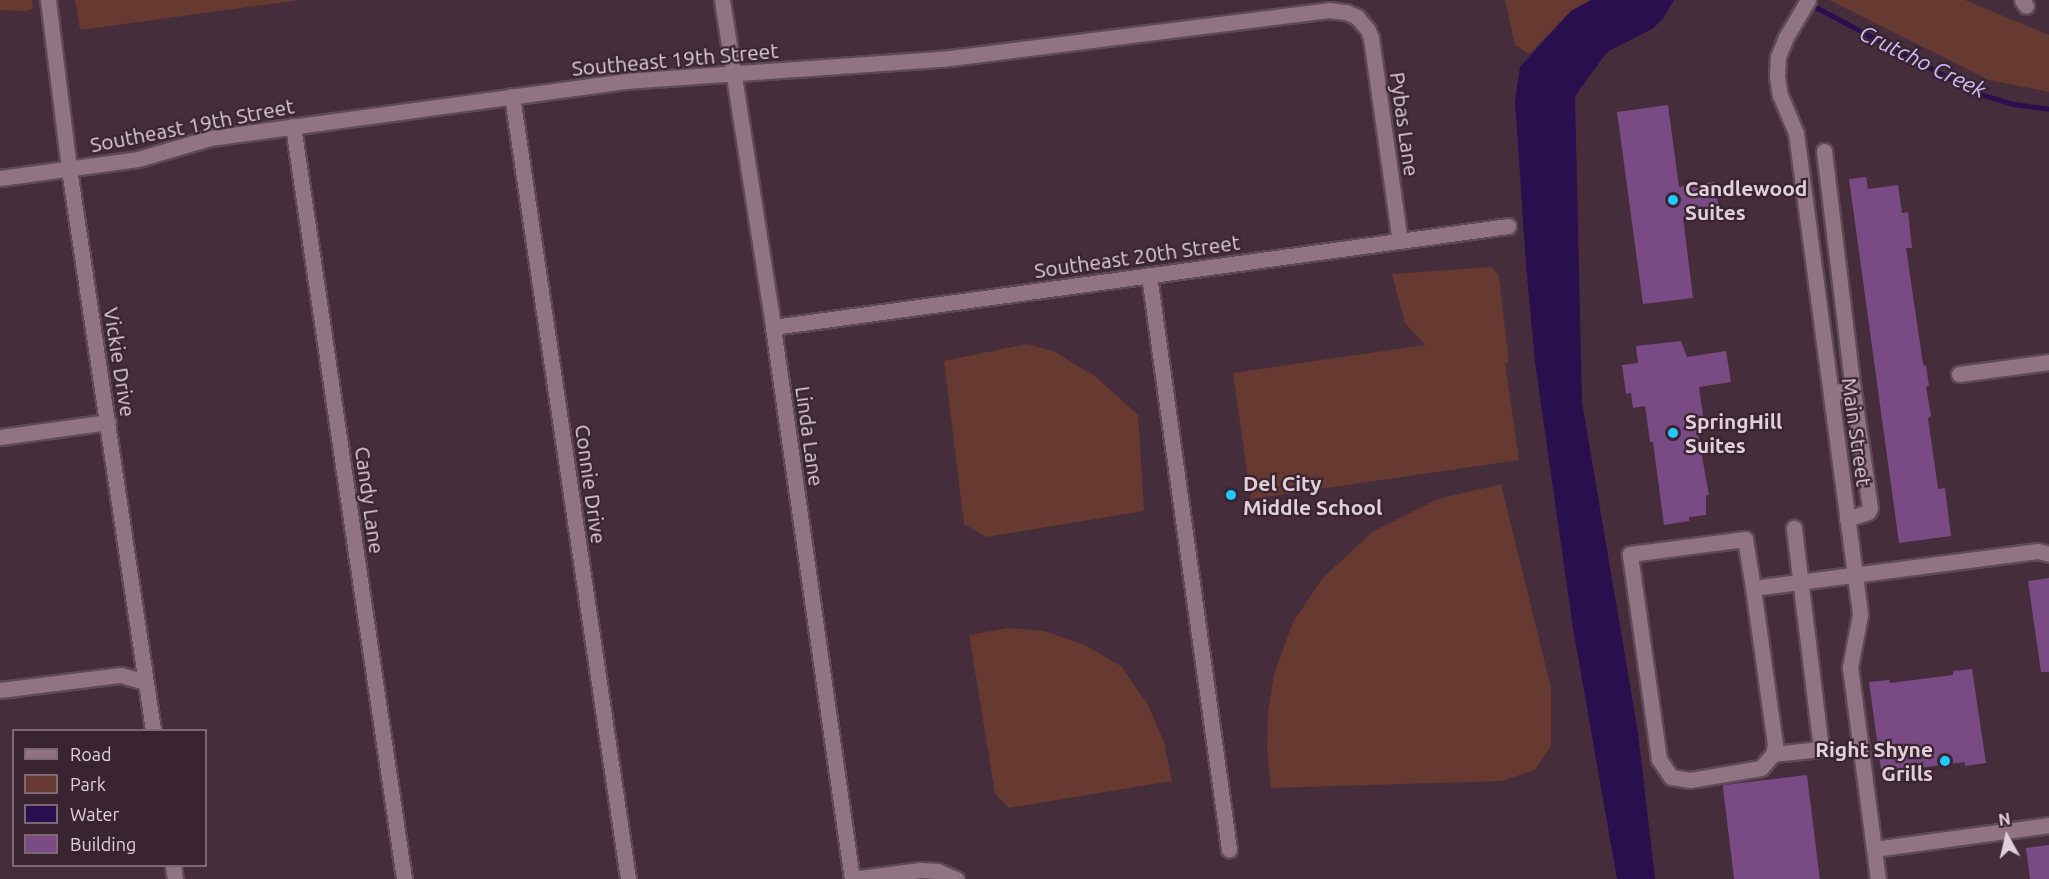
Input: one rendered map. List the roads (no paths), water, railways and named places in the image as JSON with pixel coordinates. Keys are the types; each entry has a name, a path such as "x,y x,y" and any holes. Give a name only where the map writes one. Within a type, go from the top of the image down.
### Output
{"street":[{"name":"Vickie Drive","path":"48,0 69,169 153,729"},
{"name":"Linda Lane","path":"722,0 773,327 852,879"},
{"name":"Main Street","path":"1808,0 1786,37 1778,57 1777,77 1780,95 1796,133 1860,615 1850,667 1878,879"},
{"name":"Southeast 19th Street","path":"0,178 138,159 210,138 625,81 942,59 1329,10 1346,12 1357,17"},
{"name":"Pybas Lane","path":"1357,17 1368,30 1371,38 1400,241"},
{"name":"Connie Drive","path":"512,96 628,879"},
{"name":"Candy Lane","path":"293,126 404,879"},
{"path":"1824,151 1870,508 1868,512 1847,519"},
{"name":"Southeast 20th Street","path":"773,327 1508,226"},
{"path":"1149,275 1229,849"},
{"path":"1959,375 2049,362"},
{"path":"1831,392 1853,390"},
{"path":"0,437 108,422"},
{"path":"1773,754 1821,749 1794,528"},
{"path":"1745,539 1753,588 1775,744 1773,754 1761,768 1690,780 1671,777 1659,759 1630,554 1745,539"},
{"path":"1753,588 2045,550"},
{"path":"0,690 121,675 146,682"},
{"path":"1874,849 2049,825"},
{"path":"852,879 920,870 937,871 955,878"}],"water":[{"path":"1591,0 1674,0 1663,19 1652,29 1607,52 1575,96 1582,402 1638,733 1655,879 1617,879 1573,628 1535,362 1526,265 1515,101 1520,67 1571,11"}],"waterway":[{"name":"Crutcho Creek","path":"1808,3 1977,93 2014,104 2049,109"}],"place":[{"name":"Candlewood Suites","path":"1673,200"},
{"name":"SpringHill Suites","path":"1673,433"},
{"name":"Del City Middle School","path":"1231,495"},
{"name":"Right Shyne Grills","path":"1945,761"}]}
